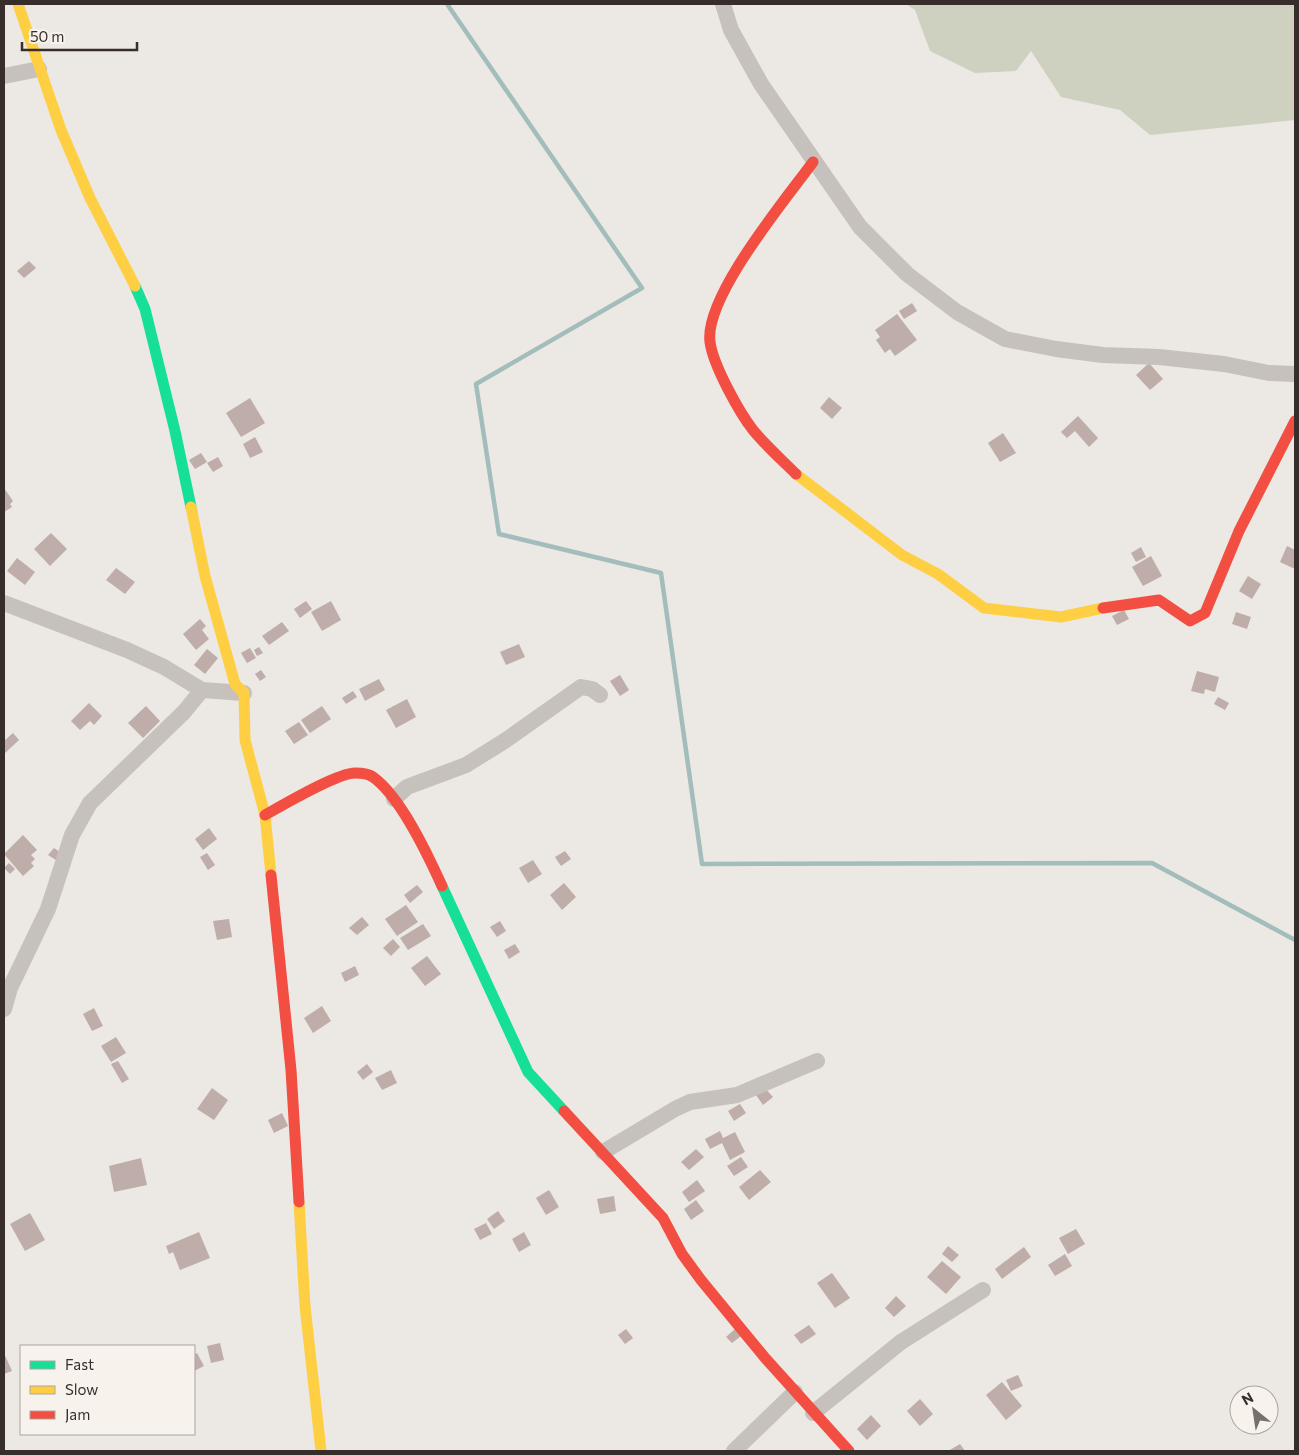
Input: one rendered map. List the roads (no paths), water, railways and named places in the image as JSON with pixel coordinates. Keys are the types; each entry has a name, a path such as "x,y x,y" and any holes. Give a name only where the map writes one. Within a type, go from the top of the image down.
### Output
{"street":[{"path":"18,4 61,130 90,198 121,256 145,309 175,432 205,576 235,684 244,693 245,740 265,815 291,1070 305,1306 321,1451"},
{"path":"723,4 731,30 761,84 813,162 860,227 907,274 957,312 1005,339 1056,349 1103,355 1159,357 1224,364 1269,373 1295,374"},
{"path":"4,76 39,69"},
{"path":"813,162 742,258 724,292 710,329 710,342 716,367 753,430 800,479 902,555 938,574 984,608 1061,617 1108,607 1159,600 1190,621 1200,618 1206,613 1239,531 1295,421"},
{"path":"4,603 126,650 164,667 202,690 244,693"},
{"path":"394,799 407,787 466,765 506,740 576,689 581,687 592,689 600,695"},
{"path":"4,1009 10,988 48,909 72,835 90,803 184,712 202,690"},
{"path":"265,815 319,786 353,773 372,776 394,799 427,852 528,1072 663,1218 682,1254 701,1280 813,1413 849,1451"},
{"path":"603,1152 674,1109 690,1102 737,1095 817,1062"},
{"path":"813,1413 901,1342 983,1290"},
{"path":"734,1451 795,1392"}],"waterway":[{"path":"447,4 642,288 476,384 499,534 661,573 702,864 1152,863 1295,940"}]}
